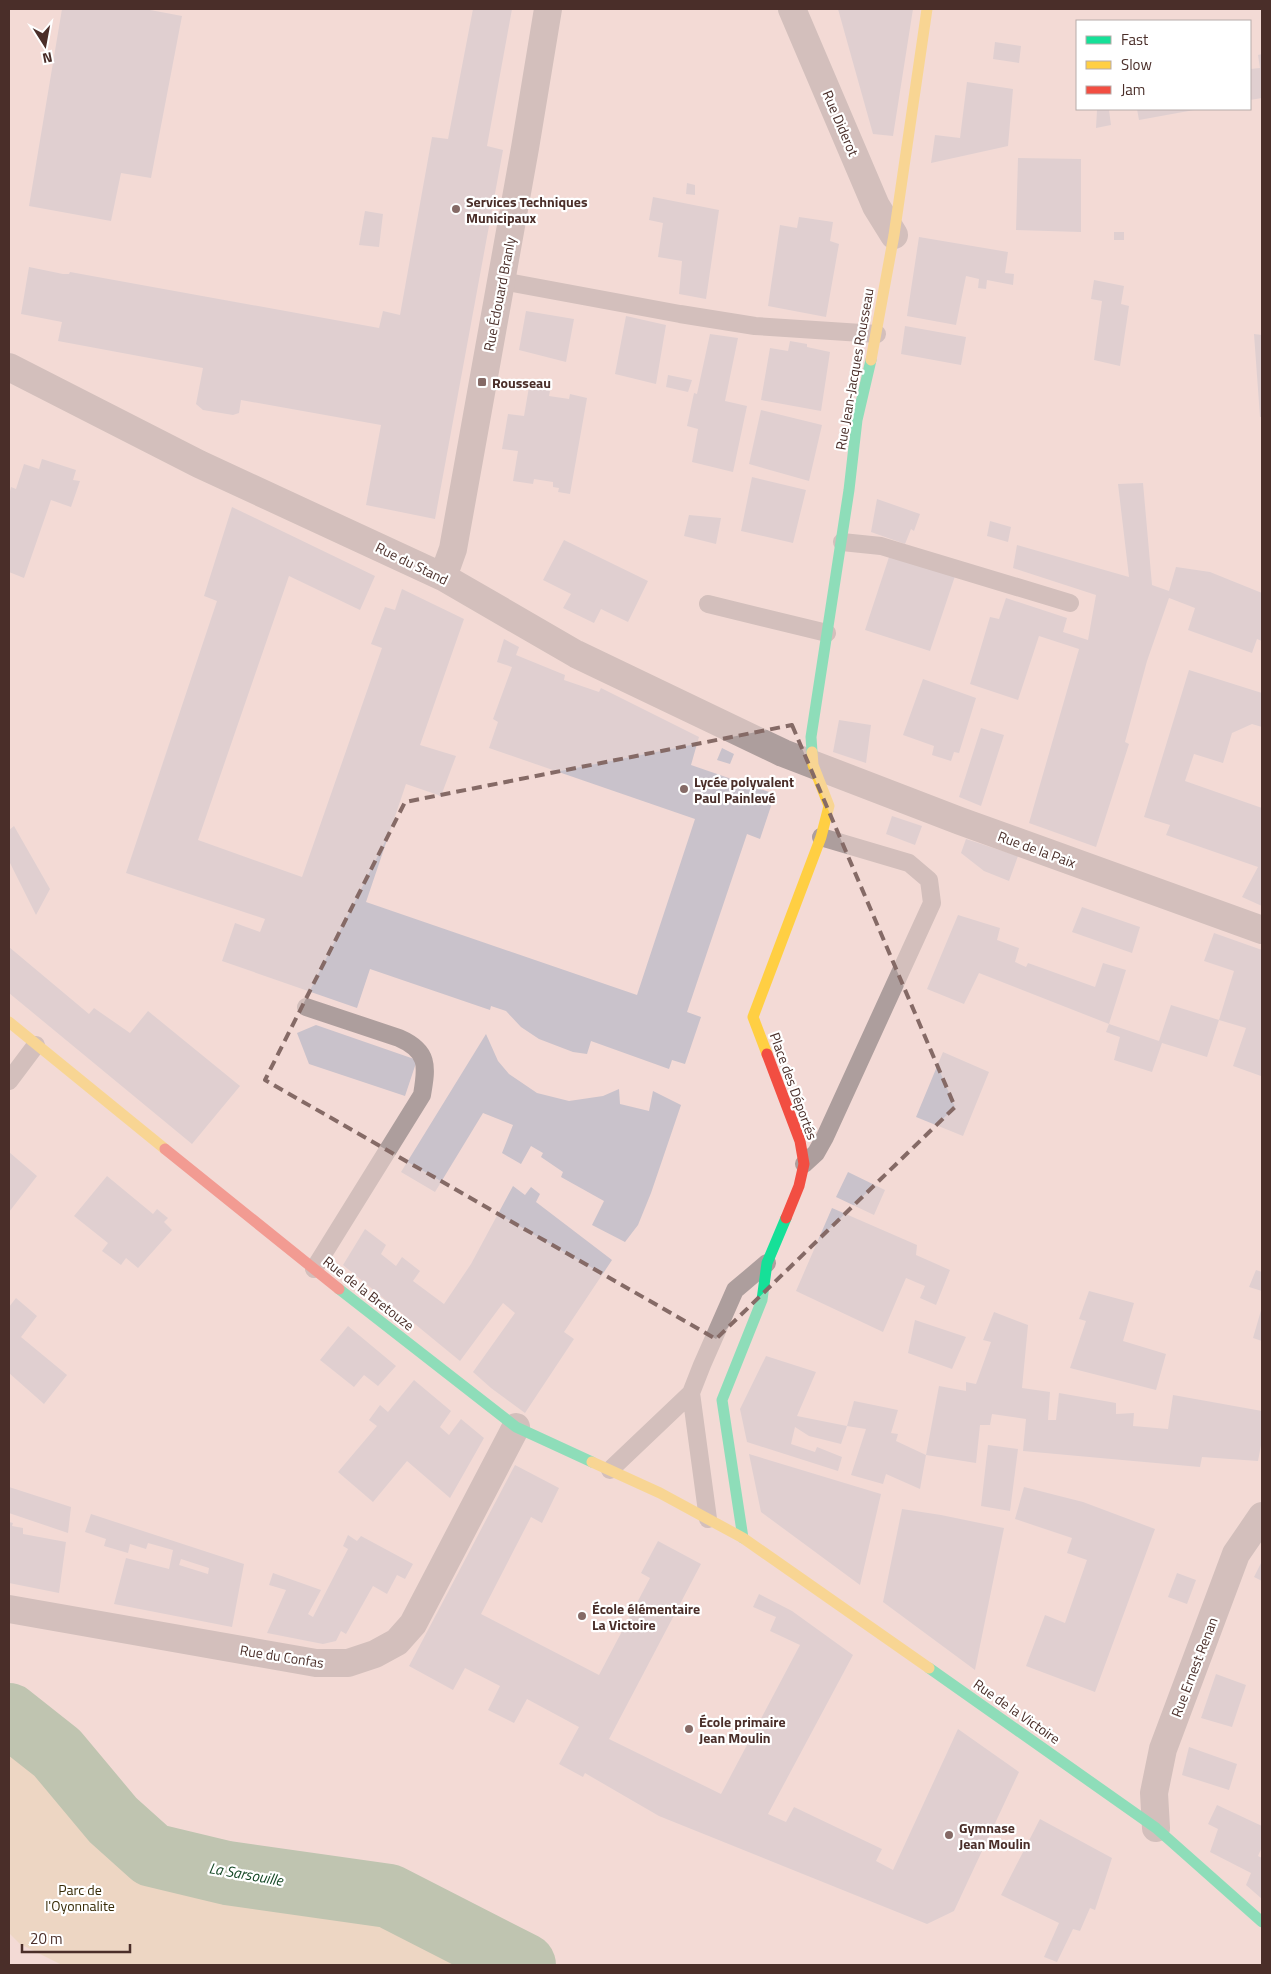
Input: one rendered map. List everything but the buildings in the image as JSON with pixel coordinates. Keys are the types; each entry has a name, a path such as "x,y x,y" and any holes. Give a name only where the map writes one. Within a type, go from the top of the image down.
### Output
{"street":[{"name":"Rue Édouard Branly","path":"443,577 453,549 502,281 548,9"},
{"name":"Rue Diderot","path":"792,9 876,206 894,235"},
{"name":"Rue Jean-Jacques Rousseau","path":"813,765 811,737 842,542 857,420 876,334 894,235 927,9"},
{"name":"Rue du Stand","path":"9,367 199,464 443,577 576,654 783,754 813,765"},
{"name":"Place des Déportés","path":"743,1538 722,1400 762,1300 767,1263 799,1186 804,1164 800,1141 753,1017 821,837 829,806 813,765"},
{"name":"Rue de la Paix","path":"813,765 960,821 1262,930"},
{"name":"Rue de la Bretouze","path":"9,1022 314,1269 516,1427 660,1493 743,1538"},
{"name":"Rue du Confas","path":"9,1609 316,1663 348,1663 375,1654 397,1642 413,1624 516,1427"},
{"name":"Rue Ernest Renan","path":"1156,1828 1154,1793 1163,1749 1236,1554 1262,1516"},
{"name":"Rue de la Victoire","path":"743,1538 1156,1828 1262,1922"}],"lane":[{"path":"502,281 755,326 876,334"},
{"path":"842,542 881,546 1070,603"},
{"path":"708,604 827,633"},
{"path":"804,1164 816,1153 825,1137 932,903 929,880 909,863 821,837"},
{"path":"306,1007 413,1044 421,1052 425,1063 422,1095 314,1269"},
{"path":"9,1081 36,1045"},
{"path":"610,1470 691,1393 735,1290 767,1263"},
{"path":"691,1393 708,1519"}],"highlighted area":[{"path":"792,725 955,1107 716,1339 265,1080 405,802"}],"green space":[{"name":"Parc de l'Oyonnalite","path":"9,1725 24,1730 78,1806 158,1875 201,1897 321,1901 381,1913 494,1965 62,1965 20,1944 9,1933"}],"waterway":[{"name":"La Sarsouille","path":"9,1715 57,1753 113,1820 152,1855 227,1873 389,1896 524,1965"}],"traffic: fast":[{"path":"812,752 811,737 849,490 857,420 871,360"},
{"path":"743,1538 722,1400 762,1300 767,1263 786,1218"},
{"path":"339,1289 516,1427 592,1462"},
{"path":"929,1668 1156,1828 1262,1922"}],"traffic: slow":[{"path":"871,360 894,235 927,9"},
{"path":"767,1054 753,1017 821,837 829,806 813,765 812,752"},
{"path":"9,1022 165,1149"},
{"path":"592,1462 660,1493 743,1538 929,1668"}],"traffic: jam":[{"path":"767,1054 800,1141 804,1164 799,1186 786,1218"},
{"path":"165,1149 339,1289"}],"place":[{"name":"Services Techniques Municipaux","path":"456,209"},
{"name":"Rousseau","path":"482,382"},
{"name":"Lycée polyvalent Paul Painlevé","path":"684,789"},
{"name":"École élémentaire La Victoire","path":"582,1616"},
{"name":"École primaire Jean Moulin","path":"689,1729"},
{"name":"Gymnase Jean Moulin","path":"949,1835"}]}
